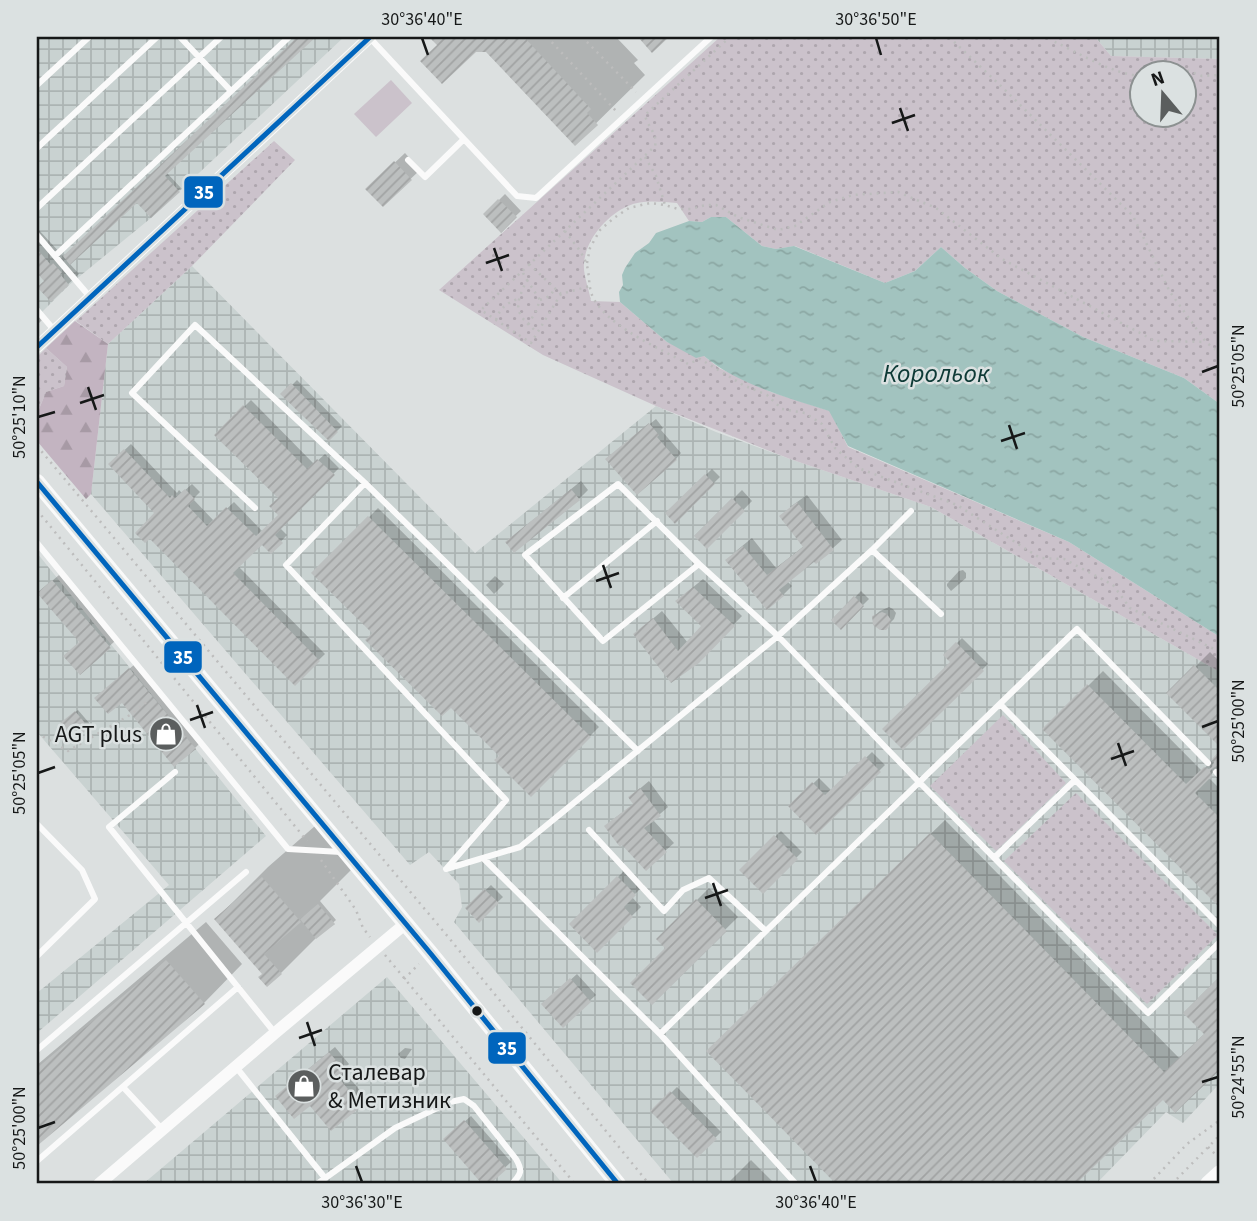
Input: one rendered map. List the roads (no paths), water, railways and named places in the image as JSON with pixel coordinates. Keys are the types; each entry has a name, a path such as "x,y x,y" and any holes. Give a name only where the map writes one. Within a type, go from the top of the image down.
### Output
{"street":[{"path":"37,347 370,37"},
{"path":"37,482 346,852 618,1184"},
{"path":"99,1184 405,924"},
{"path":"1208,1184 1220,1172"}],"lane":[{"path":"37,85 89,37"},
{"path":"37,148 157,37"},
{"path":"180,37 231,90"},
{"path":"37,208 221,37"},
{"path":"55,256 289,37"},
{"path":"370,37 517,196 536,198 711,37"},
{"path":"408,160 425,177 464,139"},
{"path":"37,235 90,297"},
{"path":"37,310 54,330"},
{"path":"255,508 131,393 195,325 365,483 638,751"},
{"path":"365,483 286,565 506,800 446,869 520,847 778,636 911,511"},
{"path":"699,564 603,641 525,555 618,484 699,564 778,636 1148,1013 1220,942"},
{"path":"563,598 657,521"},
{"path":"37,543 288,849 346,852"},
{"path":"872,550 941,614"},
{"path":"660,1034 1077,629 1208,763"},
{"path":"1000,704 1220,926"},
{"path":"176,772 109,827 275,1033"},
{"path":"994,858 1075,780"},
{"path":"37,824 82,870 95,899 37,956"},
{"path":"589,830 664,911 682,890 709,878 766,931"},
{"path":"484,859 660,1034 796,1184"},
{"path":"37,1050 246,872"},
{"path":"37,1161 238,987"},
{"path":"236,1068 325,1178"},
{"path":"123,1087 163,1130"},
{"path":"317,1184 395,1128 450,1102 464,1100 474,1106 516,1158 521,1167 519,1176 512,1184"}],"water":[{"name":"Корольок","path":"711,217 726,217 762,246 776,249 794,246 885,283 915,271 941,247 997,291 1083,337 1184,378 1220,404 1220,637 1069,542 848,446 829,411 732,375 704,356 696,358 667,342 620,302 619,292 623,285 622,275 625,268 635,253 649,243 656,233 689,221 702,222"}],"place":[{"name":"AGT plus","path":"166,734"},
{"name":"Сталевар & Метизник","path":"304,1086"}]}
